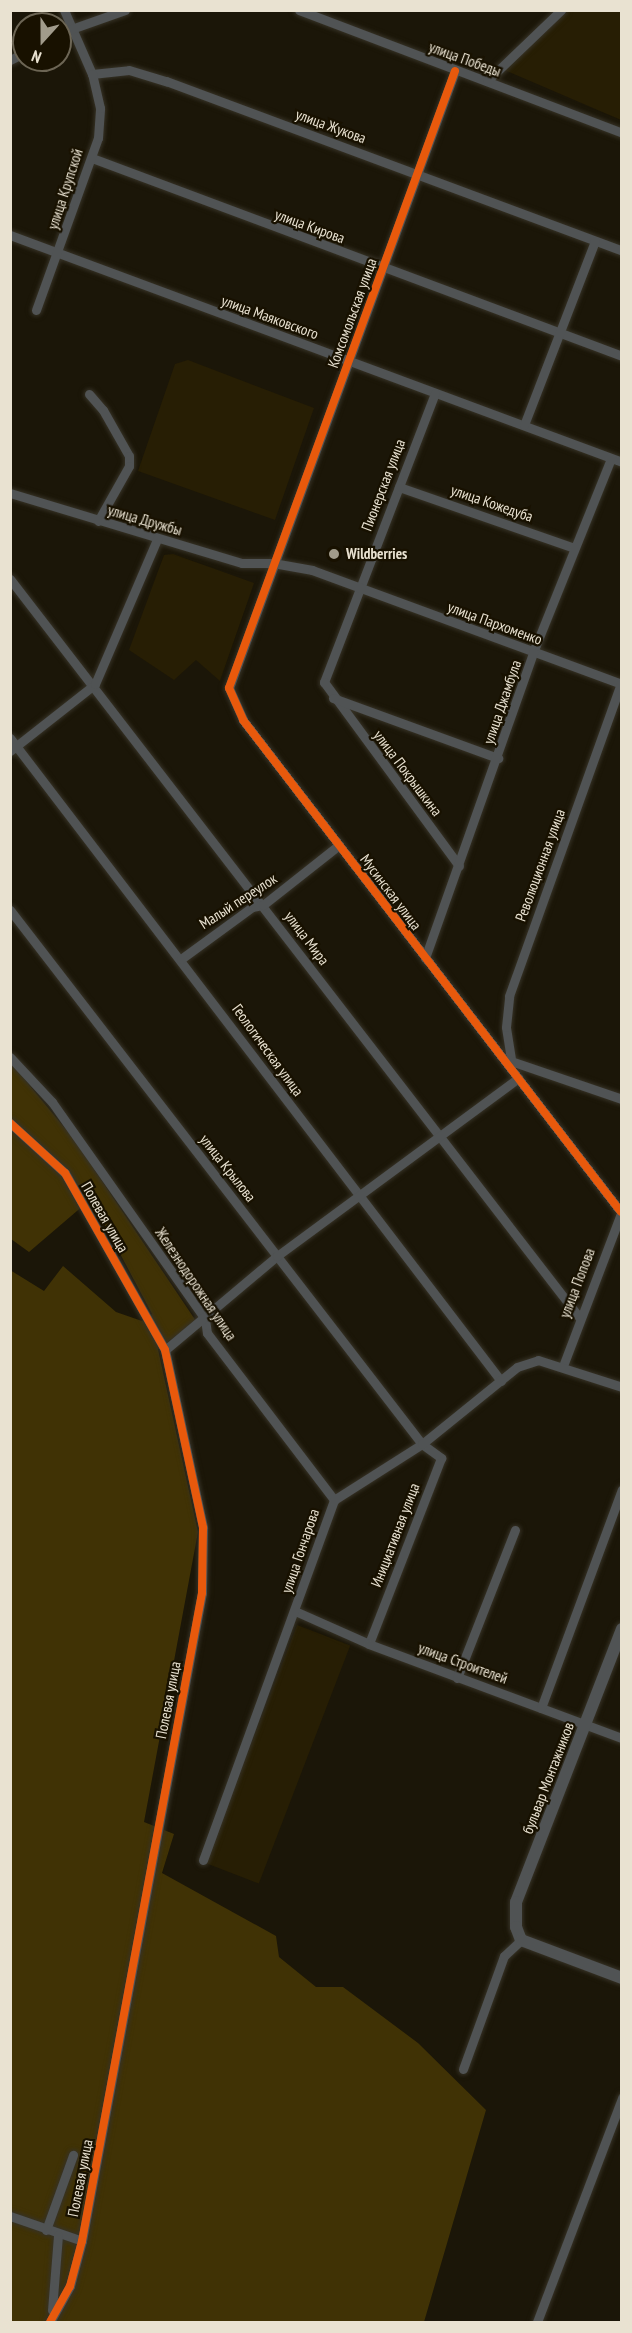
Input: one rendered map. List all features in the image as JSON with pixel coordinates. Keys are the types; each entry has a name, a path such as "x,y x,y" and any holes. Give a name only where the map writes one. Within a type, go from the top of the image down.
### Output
{"street":[{"path":"72,27 125,10"},
{"name":"улица Победы","path":"299,10 621,133"},
{"path":"486,81 557,11"},
{"path":"72,29 92,74"},
{"name":"улица Жукова","path":"92,74 129,70 166,81 621,251"},
{"name":"Комсомольская улица","path":"273,562 455,71"},
{"name":"улица Крупской","path":"36,310 60,253 92,158 100,108 92,74"},
{"name":"улица Кирова","path":"92,158 621,356"},
{"name":"улица Маяковского","path":"10,234 621,462"},
{"path":"524,425 595,241"},
{"name":"Пионерская улица","path":"359,588 435,393"},
{"path":"89,394 103,410 129,456 129,466 98,521"},
{"name":"улица Джамбула","path":"425,958 574,548 610,458"},
{"name":"улица Кожедуба","path":"399,487 574,548"},
{"name":"улица Дружбы","path":"10,493 242,563 273,562 359,588"},
{"path":"14,748 95,684 157,539"},
{"name":"Мусинская улица","path":"273,562 232,678 231,698 339,845 425,958 508,1060 518,1078 621,1211"},
{"name":"улица Мира","path":"10,579 95,684 579,1317"},
{"name":"улица Пархоменко","path":"359,588 621,684"},
{"name":"улица Покрышкина","path":"359,588 324,682 333,698 459,866"},
{"name":"Революционная улица","path":"508,1060 506,1027 509,996 621,684"},
{"name":"улица Покрышкина","path":"333,698 498,758"},
{"name":"Геологическая улица","path":"10,738 14,748 181,959 358,1199 501,1381"},
{"name":"Малый переулок","path":"181,959 252,907 263,905 339,845"},
{"name":"улица Крылова","path":"10,910 422,1444"},
{"name":"Железнодорожная улица","path":"10,1057 52,1102 205,1319 207,1333 334,1500"},
{"path":"508,1060 621,1099"},
{"path":"165,1350 205,1319 277,1256 358,1199 518,1078"},
{"name":"Полевая улица","path":"10,1123 65,1173 165,1350 203,1528 202,1593 82,2241 70,2286 51,2318"},
{"name":"улица Попова","path":"563,1366 579,1317 621,1211"},
{"name":"улица Гончарова","path":"203,1860 334,1500 422,1444 517,1367 538,1360 563,1366 621,1387"},
{"name":"Инициативная улица","path":"369,1644 441,1458 422,1444"},
{"path":"541,1708 621,1489"},
{"path":"457,1678 515,1530"},
{"name":"улица Строителей","path":"295,1611 369,1644 621,1738"},
{"name":"бульвар Монтажников","path":"521,1940 516,1902 621,1629"},
{"path":"463,2069 504,1956 521,1940 621,1978"},
{"path":"537,2322 621,2098"},
{"path":"46,2230 73,2155"},
{"path":"10,2216 58,2235 82,2241"},
{"path":"51,2318 58,2235"}],"shaded area":[{"path":"568,11 621,11 621,120 502,69"},
{"path":"188,360 314,408 275,520 138,471 175,364"},
{"path":"173,554 254,583 220,681 196,660 174,680 129,650 164,555"},
{"path":"11,1063 73,1138 196,1321 158,1349 198,1532 144,1822 174,1834 162,1873 276,1936 279,1957 316,1987 343,1987 418,2043 486,2110 424,2322 11,2322 10,1270 44,1291 63,1266 116,1312 142,1321 152,1314 91,1199 29,1252 11,1239"},
{"path":"297,1625 350,1645 259,1883 206,1863"}],"cycle path":[{"path":"455,71 229,688 243,720 621,1212"},
{"path":"10,1123 65,1173 165,1350 203,1528 202,1593 82,2241 70,2286 50,2322"}],"place":[{"name":"Wildberries","path":"334,554"}]}
